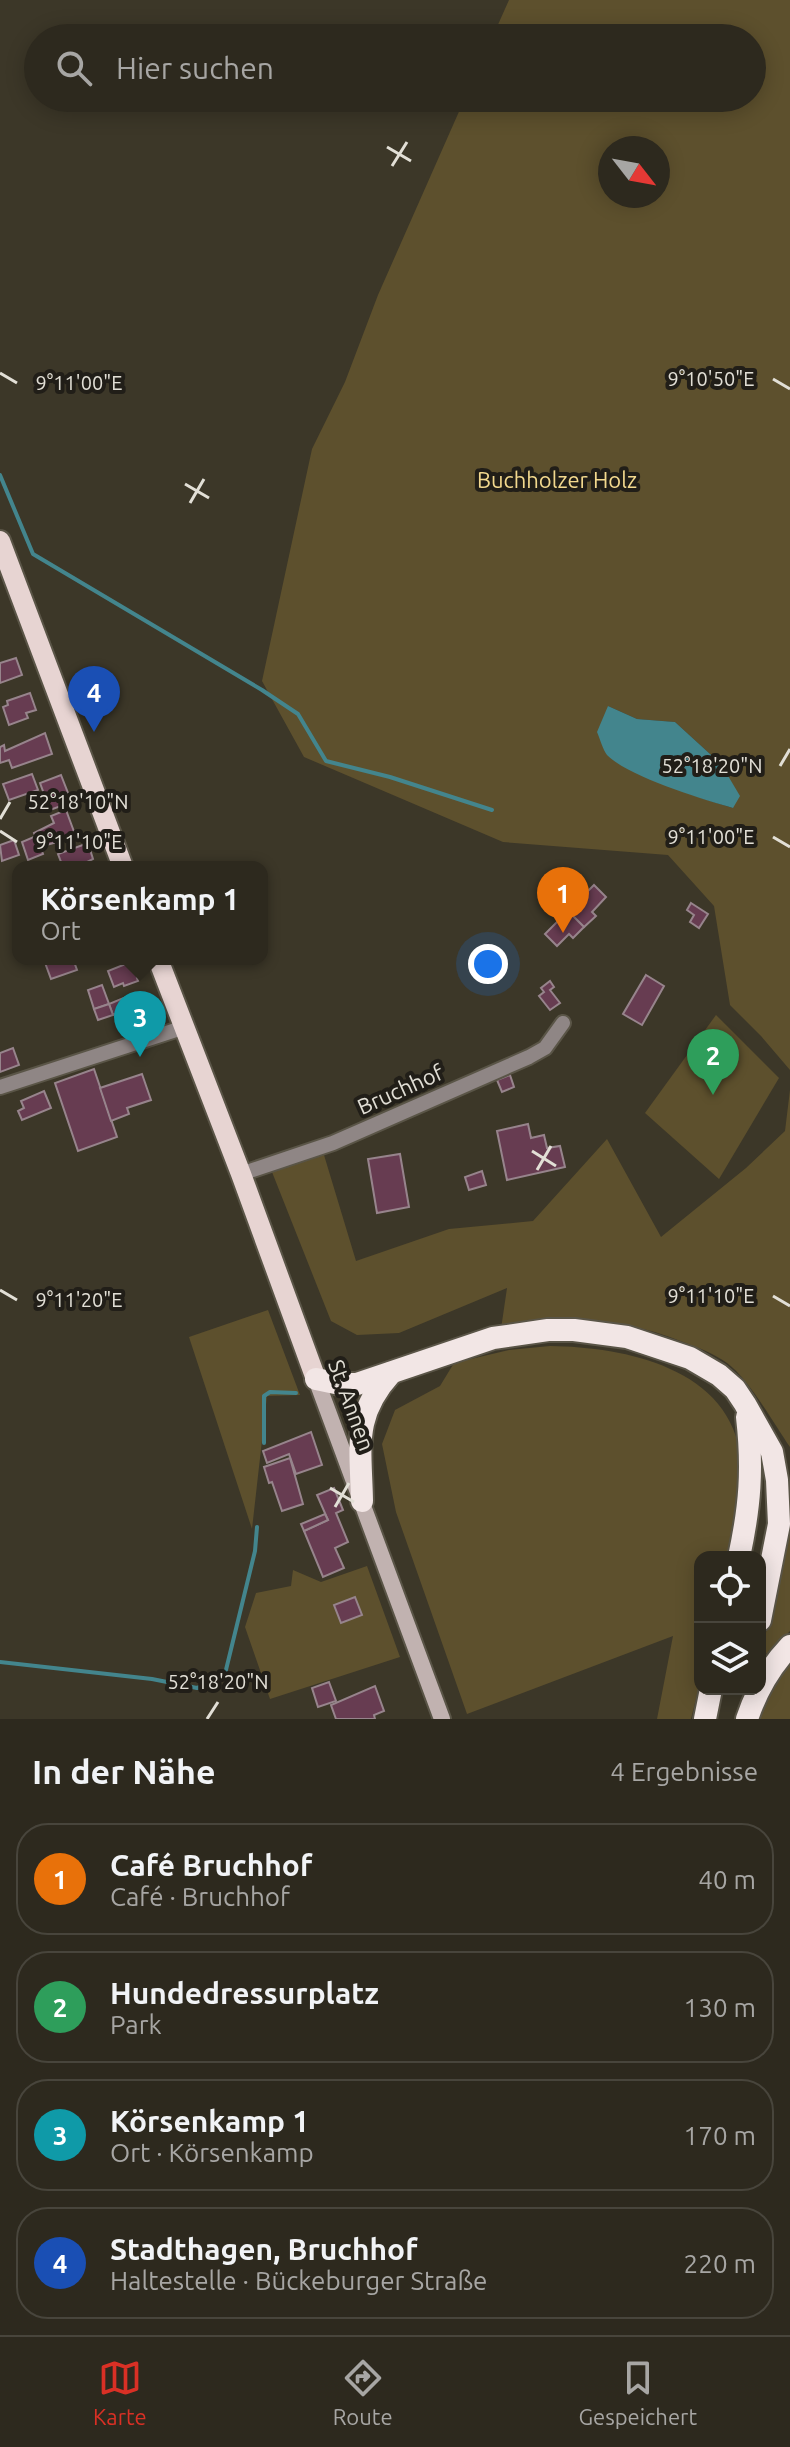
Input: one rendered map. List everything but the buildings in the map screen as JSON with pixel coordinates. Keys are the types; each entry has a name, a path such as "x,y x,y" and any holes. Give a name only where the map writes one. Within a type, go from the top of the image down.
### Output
{"highway":[{"path":"316,1379 357,1384 493,1338 548,1330 627,1337 690,1358 719,1375 735,1389 772,1452 779,1524 766,1590"},
{"path":"362,1501 361,1431 364,1412 377,1389 391,1373"},
{"path":"740,1551 750,1508 751,1452 745,1404"},
{"path":"747,1719 753,1701 776,1660 790,1646"},
{"path":"705,1719 710,1695"},
{"path":"738,1719 744,1695"}],"main road":[{"path":"0,541 121,861"},
{"name":"St. Annen","path":"160,965 442,1719"}],"street":[{"name":"Bruchhof","path":"241,1174 333,1143 529,1057 554,1039 563,1023"},
{"path":"0,1087 185,1027"}],"green space":[{"name":"Buchholzer Holz","path":"509,0 790,0 790,1070 730,1005 714,906 668,855 503,842 304,757 262,681 312,449 345,382 378,295 459,112 766,112 766,24 498,24","holes":["608,706 637,719 675,722 721,764 733,808 668,786 607,754"]},
{"path":"716,1015 779,1078 719,1179 645,1113"},
{"path":"790,1090 790,1447 744,1380 717,1357 659,1334 614,1324 571,1321 501,1329 507,1288 399,1333 357,1335 331,1321 272,1172 324,1155 356,1261 449,1229 533,1221 607,1139 661,1237 746,1168 785,1131"},
{"path":"268,1310 300,1395 267,1396 252,1529 189,1337"},
{"path":"579,1347 641,1358 670,1369 696,1384 718,1404 733,1429 742,1472 741,1497 730,1551 694,1551 694,1695 697,1695 691,1719 657,1719 673,1636 467,1714 396,1512 382,1444 395,1410 440,1386 454,1363 509,1350"},
{"path":"790,1506 790,1631 768,1654 766,1633"},
{"path":"367,1566 400,1657 270,1699 245,1627 256,1593 291,1586 293,1570 321,1582"},
{"path":"790,1657 790,1719 755,1719"}],"water":[{"path":"608,706 637,719 675,722 721,764 740,796 733,808 648,779 607,755 597,732"}],"waterway":[{"path":"0,475 33,554 298,714 326,761 390,777 492,810"},
{"path":"264,1443 264,1396 270,1392 296,1393"},
{"path":"0,1662 152,1679 197,1688 224,1678 255,1551 257,1527"}],"place":[{"name":"Stadthagen, Bruchhof","path":"94,732"},
{"name":"Café Bruchhof","path":"563,933"},
{"name":"Körsenkamp 1","path":"140,1057"},
{"name":"Hundedressurplatz","path":"713,1095"}]}
